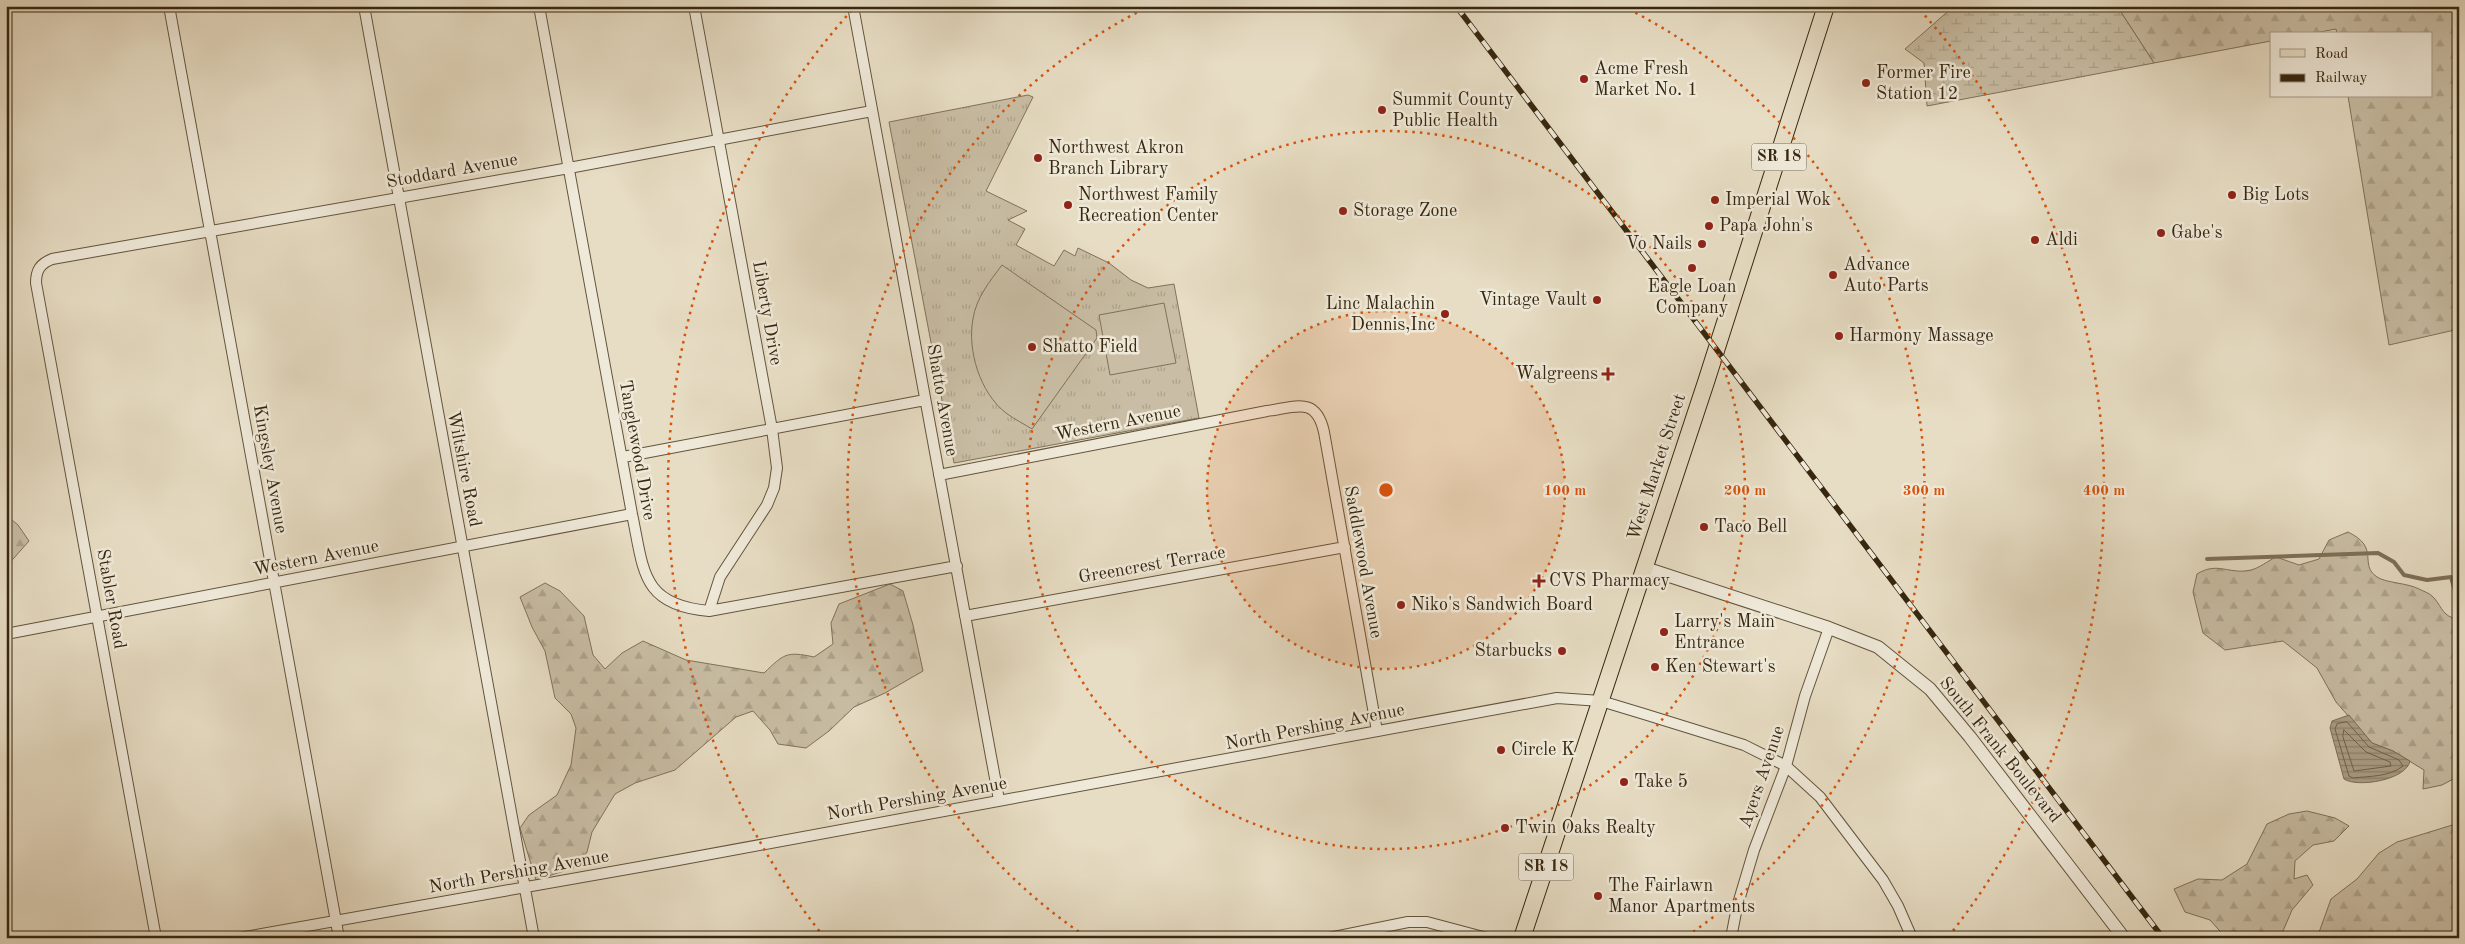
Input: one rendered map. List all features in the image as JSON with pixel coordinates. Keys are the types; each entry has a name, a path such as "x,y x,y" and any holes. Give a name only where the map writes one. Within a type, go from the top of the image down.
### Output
{"main road":[{"name":"West Market Street","path":"1522,938 1645,568 1826,6"}],"street":[{"name":"Kingsley Avenue","path":"169,6 339,938"},
{"name":"Wiltshire Road","path":"364,6 534,938"},
{"name":"Tanglewood Drive","path":"539,6 632,514 643,568 655,591 665,600 684,609 709,611 956,566"},
{"name":"Liberty Drive","path":"694,6 772,428 777,468 774,488 767,505 720,577 709,611"},
{"name":"Shatto Avenue","path":"853,6 999,800"},
{"name":"Stoddard Avenue","path":"40,266 52,259 569,168 872,111"},
{"name":"Stabler Road","path":"40,266 36,274 36,283 99,618 156,938"},
{"path":"622,457 926,400"},
{"name":"Western Avenue","path":"939,475 1203,423 1304,406"},
{"name":"Saddlewood Avenue","path":"1304,406 1315,410 1322,425 1377,731"},
{"name":"Western Avenue","path":"6,634 99,618 632,514"},
{"name":"Greencrest Terrace","path":"965,616 1345,547"},
{"name":"South Frank Boulevard","path":"1645,568 1829,628 1878,647 1930,689 1970,736 2124,938"},
{"name":"Ayers Avenue","path":"1731,938 1737,907 1754,850 1786,766 1806,696 1829,628"},
{"name":"North Pershing Avenue","path":"239,938 524,886 672,862 1556,698 1601,701 1729,739 1786,766 1829,808 1883,880 1898,906 1912,938"},
{"path":"1329,938 1408,922 1428,922 1487,938"}],"green space":[{"path":"1954,6 2117,6 2154,63 1927,106 1924,63 1905,49"},
{"path":"2117,6 2459,6 2459,329 2389,345 2348,98 2432,98 2432,32 2337,32 2336,29 2320,32 2270,32 2270,41 2154,63"},
{"path":"1028,95 1033,97 986,191 1027,211 1008,220 1025,229 1016,245 1054,266 1064,250 1075,256 1078,248 1109,263 1131,280 1148,288 1174,284 1199,418 954,463 889,122"},
{"name":"Shatto Field","path":"1002,265 1096,330 1097,338 1032,429 1006,413 997,404 983,383 974,357 972,331 977,304 984,290"},
{"path":"1164,303 1176,363 1110,375 1099,315"},
{"path":"6,515 18,525 29,541 6,567"},
{"path":"2348,532 2364,544 2367,550 2369,567 2377,577 2426,592 2435,599 2449,616 2453,618 2459,615 2459,776 2442,785 2423,789 2424,770 2393,751 2372,743 2336,702 2317,668 2283,641 2225,650 2203,633 2193,592 2197,574 2204,570 2218,568 2236,571 2251,570 2276,557 2299,565 2319,559 2329,540"},
{"path":"545,583 560,591 584,616 593,655 605,669 622,653 643,641 686,660 764,673 781,658 791,654 814,657 833,644 831,623 839,604 890,584 903,591 923,671 885,693 854,707 829,731 806,748 778,744 770,730 753,711 736,717 675,770 635,783 615,794 592,832 587,852 576,867 536,880 520,828 529,815 557,795 571,765 576,728 571,714 555,698 545,651 532,627 520,597"},
{"path":"2307,811 2335,818 2349,826 2334,841 2313,845 2295,861 2294,879 2307,875 2313,885 2292,910 2280,938 2226,938 2210,920 2185,912 2174,889 2198,879 2222,880 2247,864 2267,824 2289,814"},
{"path":"2459,823 2459,938 2317,938 2331,899 2357,879 2379,853 2397,842"}],"water":[{"path":"2349,715 2372,743 2393,751 2410,761 2407,768 2391,777 2370,782 2351,782 2344,779 2330,728 2332,721"}],"waterway":[{"path":"2207,559 2378,553 2394,562 2404,575 2427,580 2451,577 2459,605"}],"railway":[{"path":"1456,6 2163,938"}],"place":[{"name":"Acme Fresh Market No. 1","path":"1584,79"},
{"name":"Former Fire Station 12","path":"1866,83"},
{"name":"Summit County Public Health","path":"1382,110"},
{"name":"Northwest Akron Branch Library","path":"1038,158"},
{"name":"Big Lots","path":"2232,195"},
{"name":"Imperial Wok","path":"1715,200"},
{"name":"Northwest Family Recreation Center","path":"1068,205"},
{"name":"Storage Zone","path":"1343,211"},
{"name":"Papa John's","path":"1709,226"},
{"name":"Gabe's","path":"2161,233"},
{"name":"Aldi","path":"2035,240"},
{"name":"Vo Nails","path":"1702,244"},
{"name":"Eagle Loan Company","path":"1692,268"},
{"name":"Advance Auto Parts","path":"1833,275"},
{"name":"Vintage Vault","path":"1597,300"},
{"name":"Linc Malachin Dennis,Inc","path":"1445,314"},
{"name":"Harmony Massage","path":"1839,336"},
{"name":"Shatto Field","path":"1032,347"},
{"name":"Walgreens","path":"1608,374"},
{"name":"Taco Bell","path":"1704,527"},
{"name":"CVS Pharmacy","path":"1539,581"},
{"name":"Niko's Sandwich Board","path":"1401,605"},
{"name":"Larry's Main Entrance","path":"1664,632"},
{"name":"Starbucks","path":"1562,651"},
{"name":"Ken Stewart's","path":"1655,667"},
{"name":"Circle K","path":"1501,750"},
{"name":"Take 5","path":"1624,782"},
{"name":"Twin Oaks Realty","path":"1505,828"},
{"name":"The Fairlawn Manor Apartments","path":"1598,896"}]}
